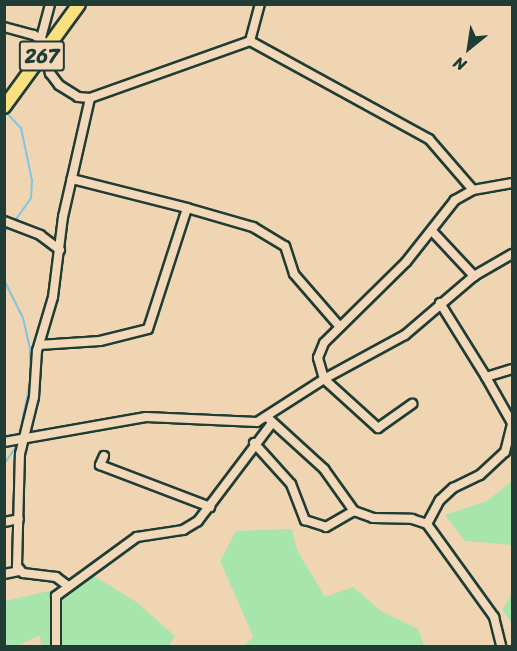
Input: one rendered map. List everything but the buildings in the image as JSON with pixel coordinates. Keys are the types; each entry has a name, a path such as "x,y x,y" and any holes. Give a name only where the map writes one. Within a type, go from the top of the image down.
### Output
{"highway":[{"name":"267","path":"4,107 45,45 79,4"}],"street":[{"path":"50,4 45,45 50,73 59,85 78,98 90,98 249,41 429,139 473,190"},
{"path":"249,41 260,4"},
{"path":"4,27 45,45"},
{"path":"19,571 22,438 34,397 39,345 53,297 72,179 90,98"},
{"path":"72,179 253,227 285,246 294,274 340,327"},
{"path":"412,404 378,428 324,379 319,369 321,350 432,231 455,200 473,190 513,183"},
{"path":"39,345 100,341 148,329 187,208"},
{"path":"10,222 60,250"},
{"path":"432,231 474,276"},
{"path":"56,646 54,604 56,596 137,537 183,530 210,507 270,420 324,379 405,335 474,276 513,254"},
{"path":"428,524 440,500 453,488 497,463 505,452 512,424 440,303"},
{"path":"486,377 513,369"},
{"path":"4,442 146,417 245,423 270,420 324,470 354,512 372,518 412,519 428,524 494,617 501,646"},
{"path":"254,443 291,484 305,520 326,527 354,512"},
{"path":"104,456 100,465 210,507"},
{"path":"4,522 19,519"},
{"path":"4,574 19,571 56,577 68,586"}],"green space":[{"path":"512,481 512,545 465,541 445,515 487,501"},
{"path":"292,529 297,550 325,597 353,587 381,611 418,629 424,646 245,646 253,636 220,561 236,531"},
{"path":"94,576 135,601 175,636 169,646 41,646 40,635 17,646 5,646 4,601 72,586"},
{"path":"512,594 512,623 502,610"}],"waterway":[{"path":"5,111 21,128 32,180 31,198 15,221"},
{"path":"4,232 11,225"},
{"path":"4,280 23,318 30,349 30,382 20,433"},
{"path":"4,464 18,444"}]}
